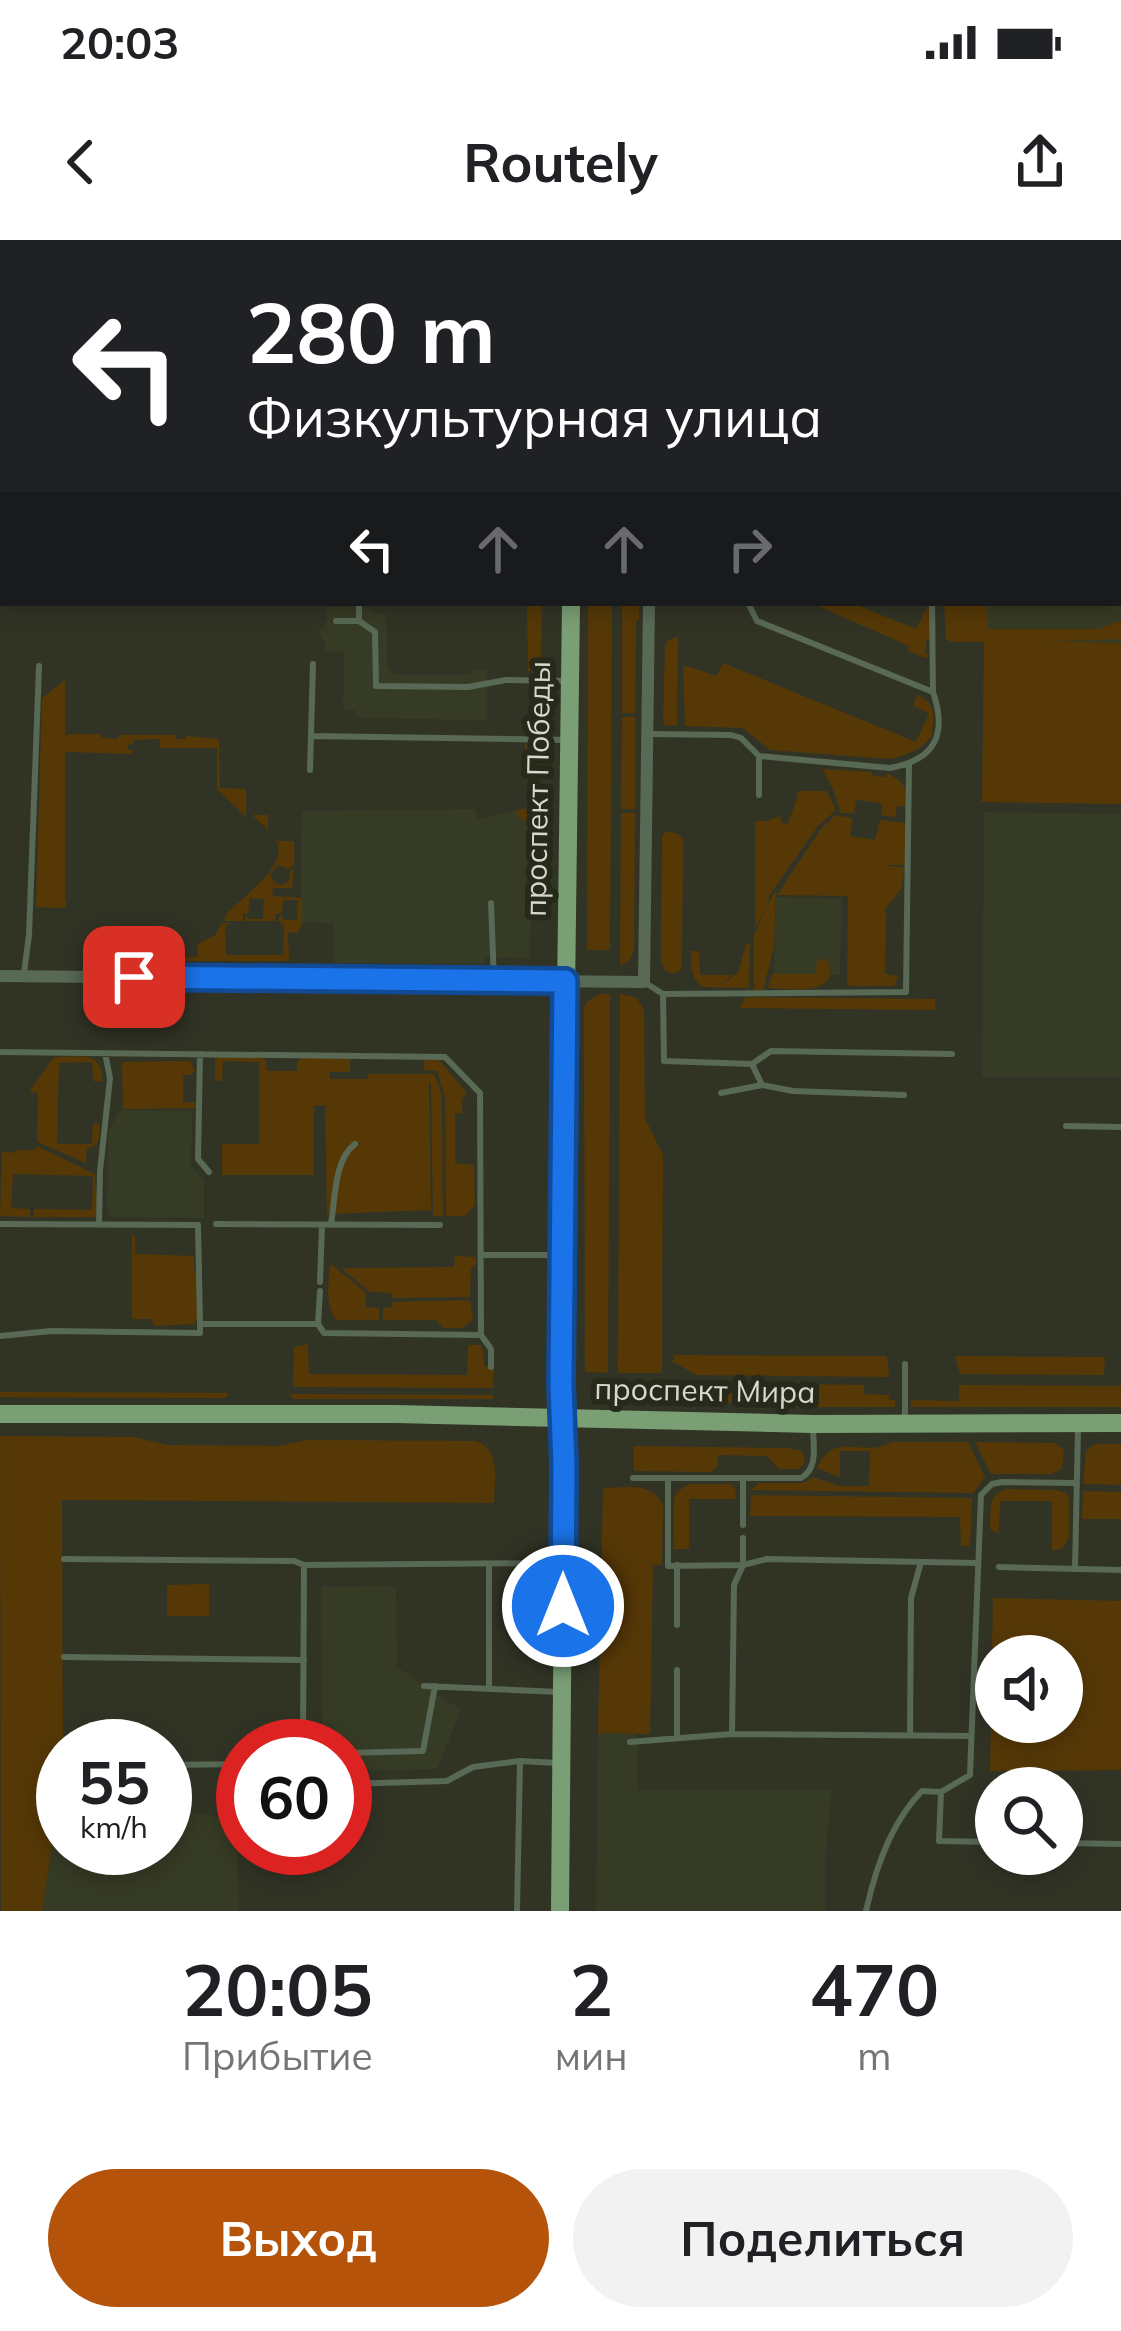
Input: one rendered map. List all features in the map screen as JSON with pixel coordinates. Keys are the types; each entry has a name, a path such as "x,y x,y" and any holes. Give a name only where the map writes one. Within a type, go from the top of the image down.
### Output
{"main road":[{"name":"проспект Победы","path":"560,1911 571,606"},
{"name":"проспект Мира","path":"0,1414 1121,1424"}],"street":[{"path":"0,976 69,971 644,982 649,606"}],"lane":[{"path":"359,606 359,621"},
{"path":"750,606 757,621 933,692"},
{"path":"647,734 730,735 759,756 890,768 909,765 929,753 937,739 932,606"},
{"path":"336,621 359,621 375,632 376,686 571,681"},
{"path":"310,770 314,664"},
{"path":"24,976 39,666"},
{"path":"311,736 570,740"},
{"path":"759,756 759,795"},
{"path":"644,982 663,994 905,992 909,765"},
{"path":"490,903 494,980"},
{"path":"663,994 664,1061 752,1064 771,1051 952,1054"},
{"path":"0,1052 445,1057 481,1093 481,1335 491,1349 491,1367"},
{"path":"99,1225 110,1078 105,1052"},
{"path":"200,1054 198,1159 209,1172"},
{"path":"752,1064 762,1085"},
{"path":"722,1093 762,1085 793,1091 904,1095"},
{"path":"1066,1126 1121,1126"},
{"path":"355,1144 346,1150 327,1225 318,1324 324,1333 481,1335"},
{"path":"0,1224 198,1225 200,1324 200,1333 51,1331 0,1336"},
{"path":"216,1225 440,1225"},
{"path":"481,1255 562,1255"},
{"path":"200,1324 318,1324"},
{"path":"904,1364 905,1424"},
{"path":"633,1478 806,1475 813,1464 813,1424"},
{"path":"1075,1569 1079,1424"},
{"path":"668,1478 668,1566 742,1565 767,1559 977,1564"},
{"path":"742,1525 743,1478"},
{"path":"866,1911 871,1887 904,1809 922,1791 941,1792 970,1775 980,1503 985,1488 1002,1481 1075,1484"},
{"path":"732,1734 734,1586 742,1565 743,1538"},
{"path":"64,1559 294,1561 304,1565 563,1563"},
{"path":"910,1736 911,1598 921,1562"},
{"path":"489,1564 489,1689"},
{"path":"303,1719 304,1565"},
{"path":"677,1565 677,1625"},
{"path":"999,1567 1121,1570"},
{"path":"64,1657 304,1660"},
{"path":"677,1670 677,1737"},
{"path":"424,1686 562,1693"},
{"path":"372,1752 423,1751 435,1686"},
{"path":"630,1742 732,1734 971,1736"},
{"path":"372,1783 447,1781 473,1768 520,1761 562,1763"},
{"path":"517,1911 520,1761"},
{"path":"941,1792 939,1841 975,1842"},
{"path":"1083,1843 1121,1844"}],"shaded area":[{"path":"527,606 542,606 541,670 528,671"},
{"path":"588,606 612,606 610,950 587,950"},
{"path":"622,606 639,606 635,713 622,713"},
{"path":"818,606 859,606 916,629 929,606 926,654 930,655 926,658 908,651 909,646"},
{"path":"944,606 987,606 988,629 1099,629 1121,620 1121,639 1050,641 1121,643 1121,804 982,802 984,642 946,639"},
{"path":"947,606 1121,606 1121,643 948,640"},
{"path":"327,607 368,607 386,614 387,668 396,675 468,675 487,670 487,720 356,718 356,710 343,710 344,652 324,651 318,631 326,626"},
{"path":"678,636 677,725 666,726 665,646"},
{"path":"723,663 916,742 929,713 913,706 917,695 931,706 932,735 919,748 889,759 770,750 743,728 685,726 683,665 717,676"},
{"path":"65,680 65,736 219,739 220,788 246,789 246,817 217,789 217,748 160,748 160,739 134,740 128,745 131,754 65,752 67,903 64,908 36,907 42,698"},
{"path":"622,717 635,717 635,809 621,809"},
{"path":"525,744 540,746 533,872 530,821 520,820 516,811 528,808"},
{"path":"822,769 886,777 887,773 903,786 907,806 897,806 895,817 881,815 882,803 856,800 854,813 841,813"},
{"path":"798,791 827,791 836,810 818,826 769,896 768,904 776,890 774,946 763,991 754,992 754,935 766,909 755,928 755,821 779,816 788,824"},
{"path":"534,806 529,958 485,957 484,964 334,963 334,923 300,922 302,811 476,809 478,819"},
{"path":"984,812 1121,814 1121,1077 982,1077"},
{"path":"621,813 635,813 634,949 630,960 620,966"},
{"path":"252,815 268,815 268,830 278,841 294,841 294,865 289,869 278,865 270,874 274,883 282,885 290,880 294,868 292,888 273,888 272,896 302,898 302,925 298,932 288,933 289,961 184,961 197,957 198,944 215,935 222,923 233,923 225,925 226,955 283,955 284,925 279,916 297,920 298,900 283,900 276,921 245,921 246,915 263,919 264,899 250,898 243,921 224,921 269,872 278,854 273,836"},
{"path":"835,815 852,818 850,836 875,840 880,820 906,823 906,865 884,865 905,868 901,889 886,908 885,974 898,976 894,986 847,983 848,896 777,895"},
{"path":"665,831 683,839 682,967 673,974 661,961"},
{"path":"776,897 842,899 840,975 774,974"},
{"path":"746,944 750,944 749,988 703,987 696,980 691,951 699,951 700,975 732,975 721,985 738,973"},
{"path":"817,958 829,962 830,973 820,986 768,988 772,974 816,974"},
{"path":"599,994 610,994 608,1373 585,1372 584,1009"},
{"path":"620,994 636,997 644,1010 645,1118 663,1155 662,1373 618,1373"},
{"path":"746,997 935,999 935,1010 739,1008"},
{"path":"261,1056 267,1071 297,1071 303,1057 350,1057 350,1072 330,1072 330,1079 434,1074 442,1096 443,1216 433,1216 431,1083 431,1210 327,1214 325,1105 314,1106 314,1175 222,1175 222,1144 259,1144 259,1062 223,1061 222,1081 215,1081 215,1057"},
{"path":"54,1057 87,1057 99,1064 102,1082 93,1081 92,1062 59,1063 57,1144 92,1144 93,1124 100,1124 97,1143 87,1148 86,1163 37,1142 38,1093 29,1092"},
{"path":"425,1059 438,1059 466,1092 462,1111 466,1112 455,1114 455,1163 474,1165 475,1205 465,1216 446,1216 445,1097 437,1071 423,1070"},
{"path":"190,1061 195,1070 183,1075 183,1102 196,1103 196,1108 123,1109 122,1062"},
{"path":"120,1110 192,1111 191,1166 204,1180 204,1218 111,1217 107,1212 108,1132"},
{"path":"37,1146 95,1174 95,1217 34,1217 34,1209 92,1210 93,1176 13,1174 11,1208 30,1209 30,1217 0,1216 2,1151 16,1153"},
{"path":"132,1235 135,1254 194,1256 198,1318 194,1324 154,1326 151,1319 132,1319"},
{"path":"455,1256 476,1257 470,1297 392,1298 391,1293 370,1292 341,1268 454,1267"},
{"path":"331,1264 365,1292 366,1307 379,1308 379,1320 336,1320 329,1300"},
{"path":"470,1300 473,1320 462,1328 444,1328 436,1320 383,1320 383,1308 392,1307 392,1302"},
{"path":"308,1344 309,1374 467,1375 468,1345 482,1345 484,1366 494,1367 493,1388 293,1387 294,1347"},
{"path":"674,1355 887,1356 889,1377 696,1375 670,1360"},
{"path":"955,1356 1105,1357 1104,1375 960,1374"},
{"path":"706,1383 864,1385 864,1394 889,1395 895,1407 706,1402"},
{"path":"959,1385 1121,1386 1121,1407 911,1407 911,1400 959,1401"},
{"path":"0,1392 229,1393 225,1398 0,1397"},
{"path":"289,1394 493,1395 493,1399 293,1399"},
{"path":"0,1436 134,1437 167,1445 280,1446 306,1440 475,1441 484,1445 493,1458 494,1503 62,1500 63,1719 36,1719 36,1875 47,1875 42,1911 1,1911"},
{"path":"892,1442 968,1442 985,1477 973,1493 751,1490 759,1483 803,1483 813,1477 839,1486 869,1486 870,1451 840,1451 840,1477 817,1468 832,1450"},
{"path":"975,1442 1055,1443 1064,1450 1062,1469 1051,1474 991,1474"},
{"path":"1095,1444 1121,1444 1121,1485 1083,1484 1086,1451"},
{"path":"634,1446 788,1448 802,1451 805,1463 799,1469 779,1469 767,1456 718,1455 711,1472 634,1471"},
{"path":"689,1484 731,1484 735,1499 689,1499 689,1549 673,1549 674,1499"},
{"path":"603,1488 645,1489 663,1505 662,1565 653,1565 650,1734 598,1733"},
{"path":"1007,1489 1066,1493 1069,1537 1063,1548 1052,1551 1052,1501 1001,1501 998,1534 990,1529 993,1499"},
{"path":"1083,1491 1121,1492 1121,1519 1082,1519"},
{"path":"751,1495 972,1498 970,1546 961,1546 960,1517 750,1516"},
{"path":"209,1584 209,1616 167,1616 167,1585"},
{"path":"396,1586 397,1667 461,1710 437,1769 372,1770 372,1719 322,1719 321,1587"},
{"path":"993,1598 1121,1601 1121,1770 990,1767 990,1743 1083,1743 1083,1635 992,1635"},
{"path":"598,1733 637,1734 638,1790 832,1790 825,1911 596,1911"},
{"path":"192,1814 216,1816 216,1875 238,1875 239,1911 42,1911 47,1875 192,1875"}],"route":[{"path":"134,977 565,981 563,1606"}]}
